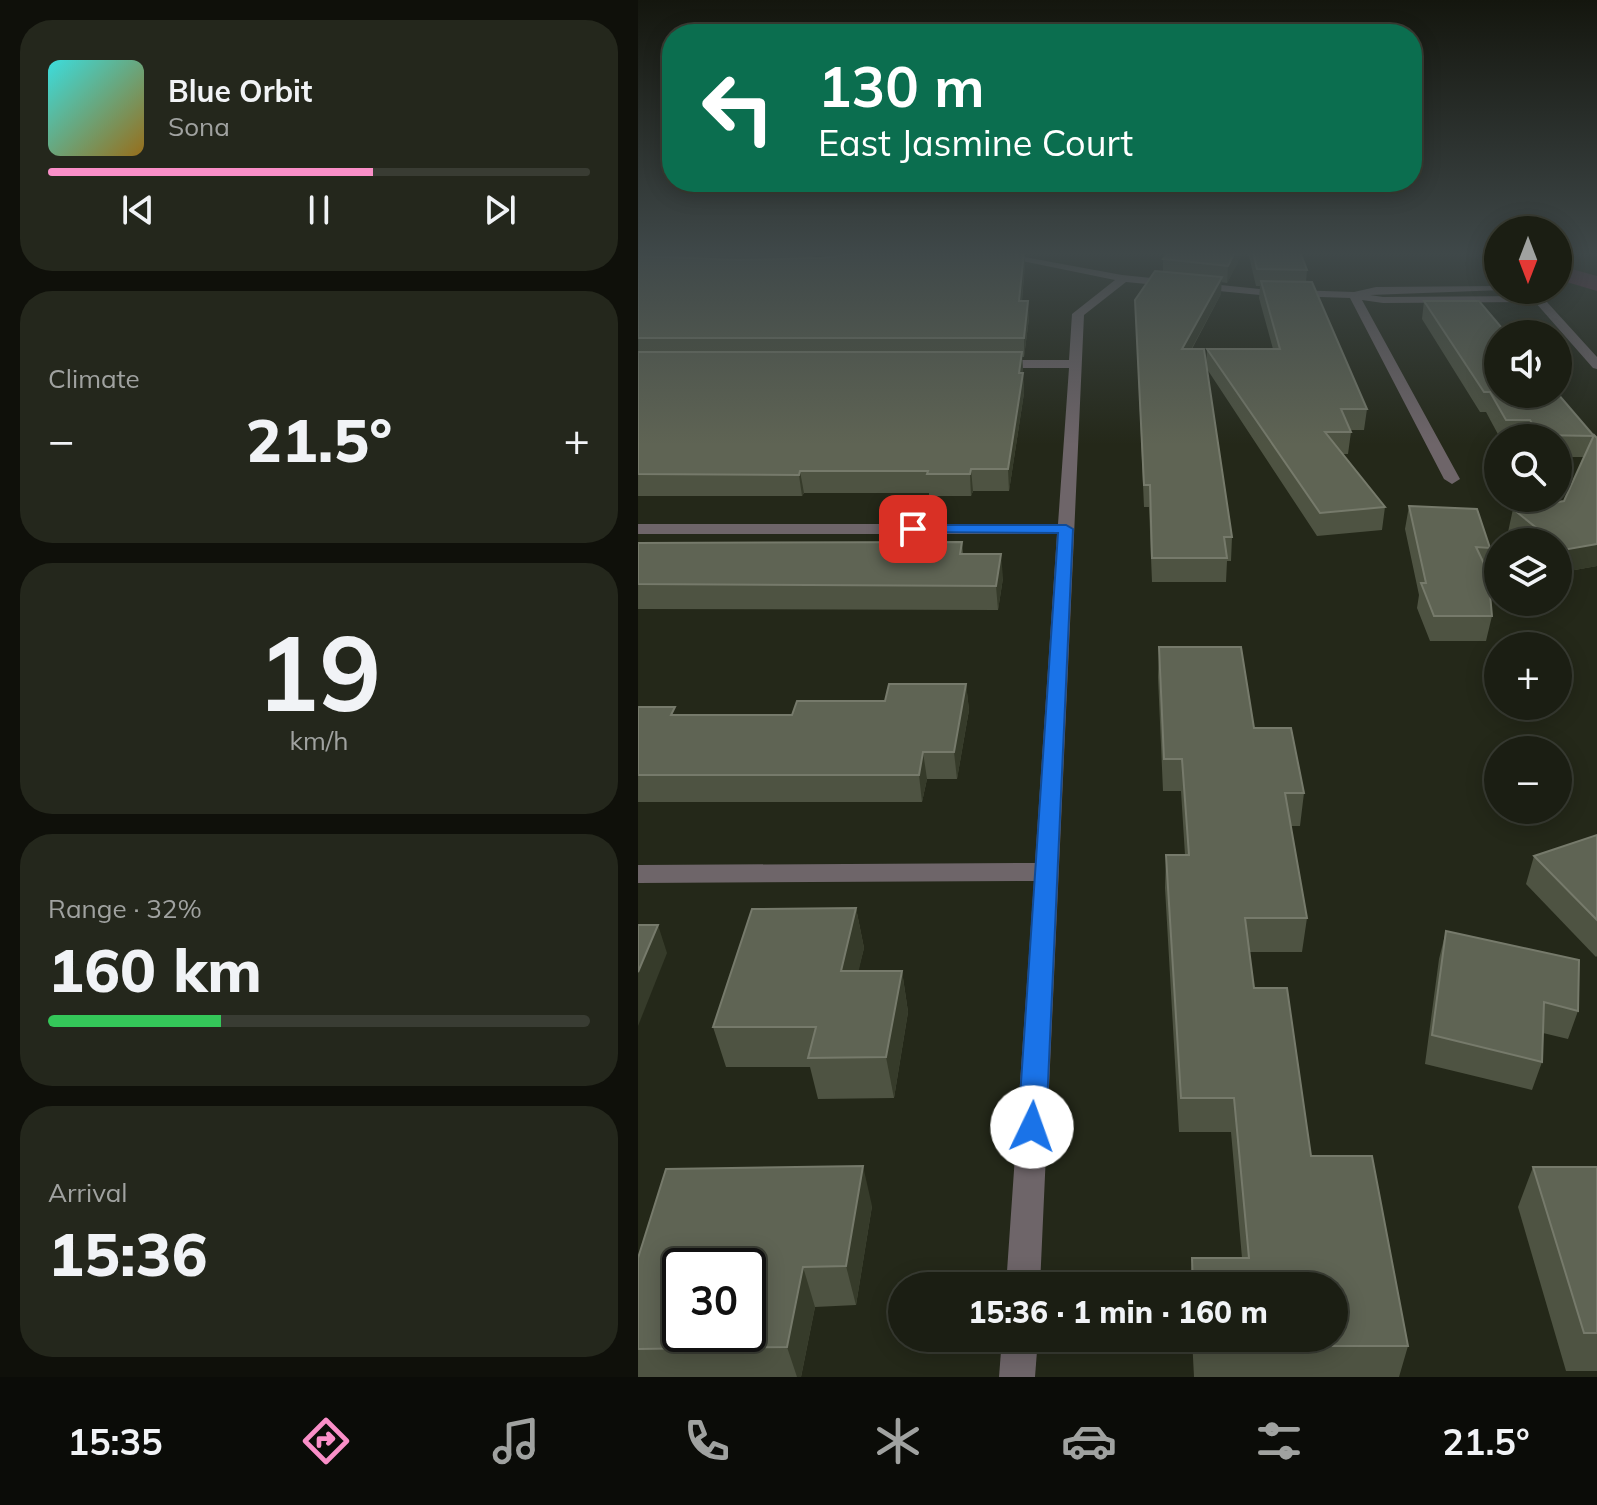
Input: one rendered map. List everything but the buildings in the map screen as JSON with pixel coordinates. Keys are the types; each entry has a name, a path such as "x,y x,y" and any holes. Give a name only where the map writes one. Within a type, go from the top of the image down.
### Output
{"street":[{"path":"1024,1272 1078,316"},
{"path":"1365,316 1452,479"},
{"path":"1553,316 1597,365"},
{"path":"982,364 1075,364"},
{"path":"638,529 1066,529"},
{"path":"638,874 1046,872"},
{"path":"1017,1377 1019,1352"}],"route":[{"path":"913,529 1066,529 1032,1127"}]}
